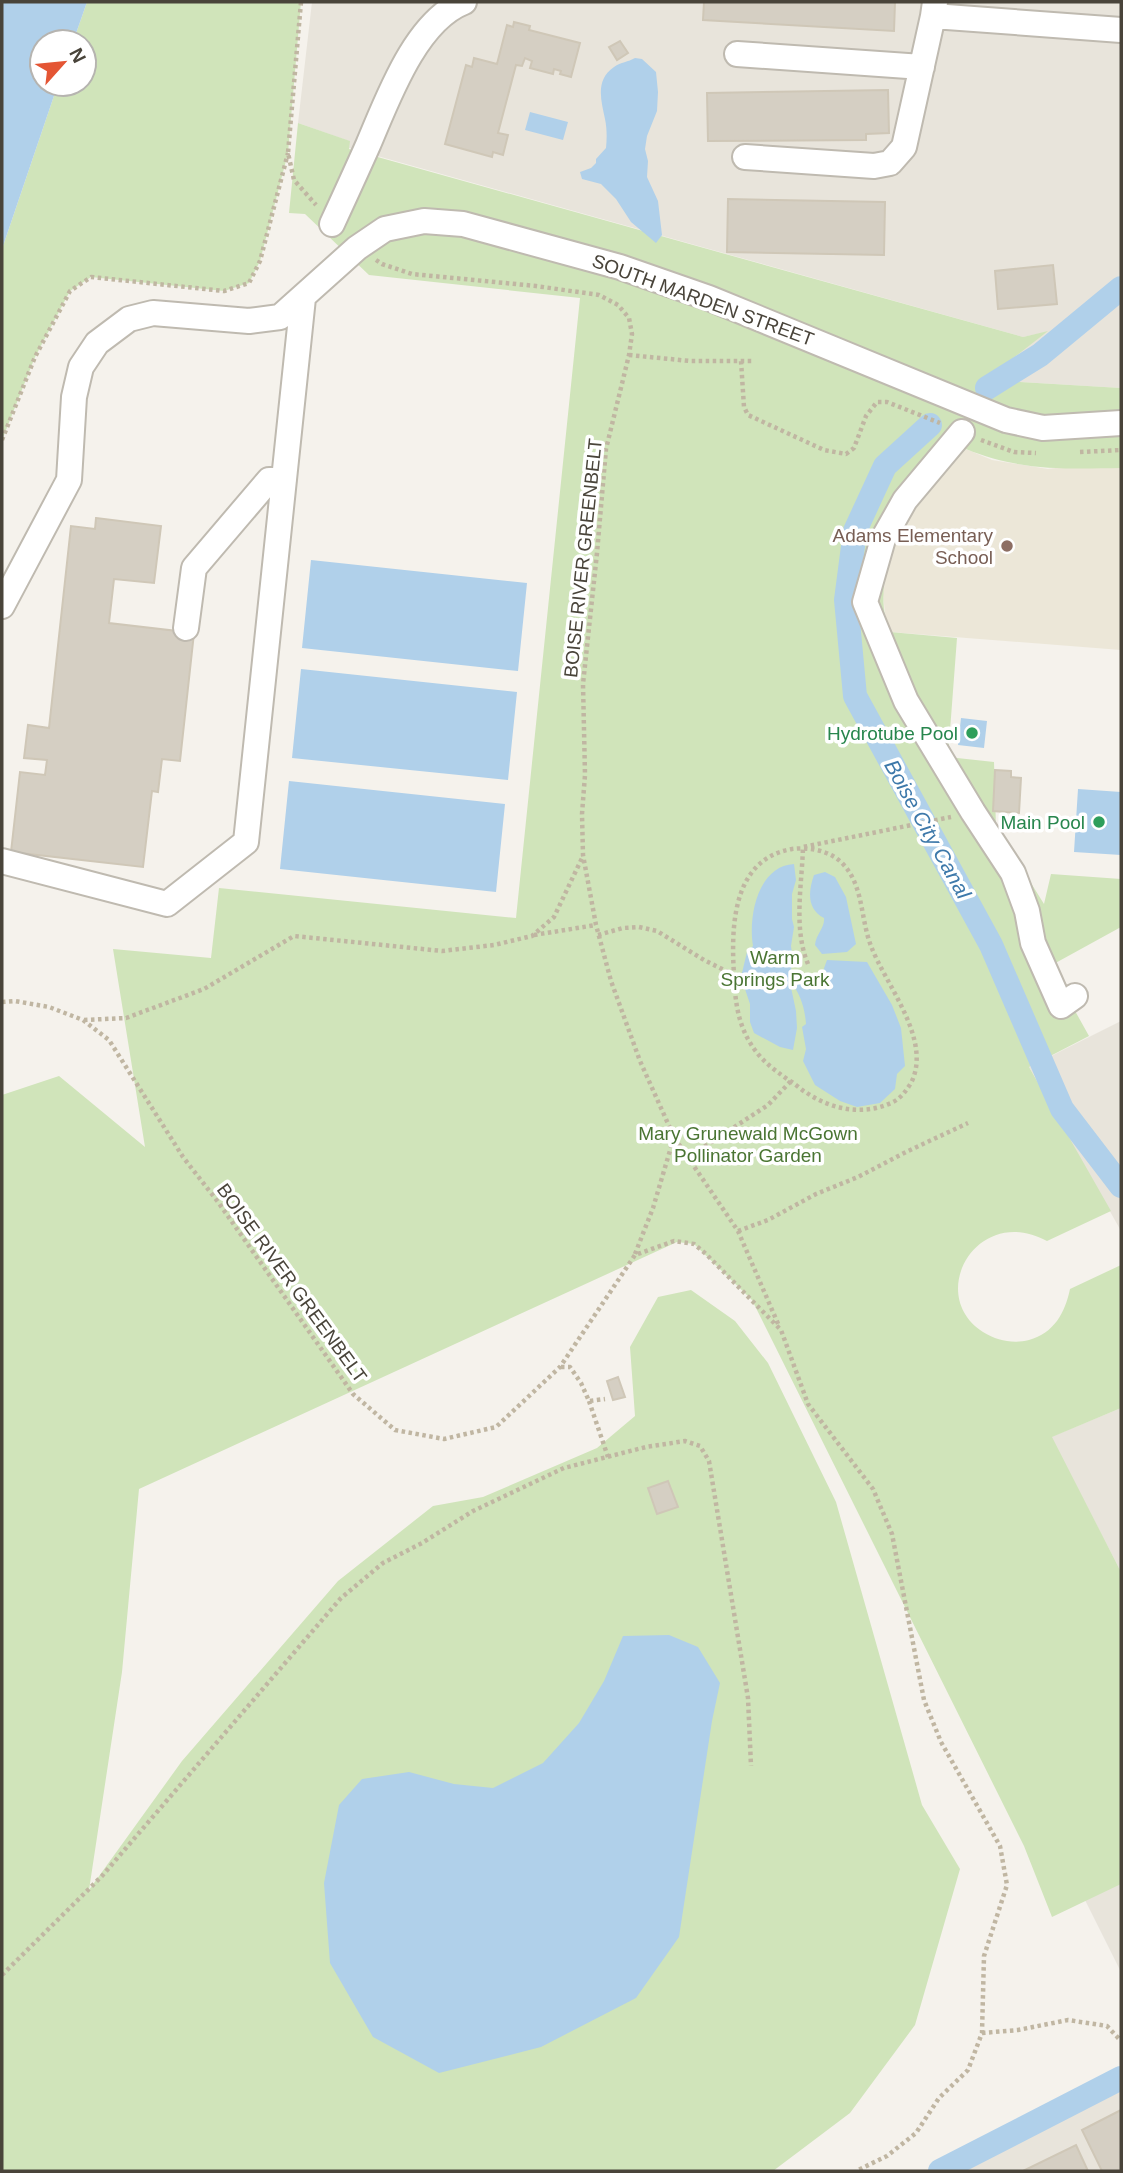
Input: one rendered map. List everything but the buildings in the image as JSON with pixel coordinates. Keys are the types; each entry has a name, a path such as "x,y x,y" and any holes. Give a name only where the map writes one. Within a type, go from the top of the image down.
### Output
{"street":[{"path":"332,224 396,77 421,36 453,6 464,2"},
{"path":"745,157 874,166 890,163 904,147 934,9 1121,30"},
{"path":"737,54 922,67"},
{"name":"SOUTH MARDEN STREET","path":"2,606 69,480 74,397 81,366 97,343 129,318 153,313 249,321 281,317 357,248 385,229 424,221 463,225 620,267 709,298 1006,419 1043,428 1121,423"},
{"path":"2,861 167,904 246,842 303,298"},
{"path":"962,432 905,499 883,539 865,602 906,701 1013,873 1027,911 1034,943 1061,1006 1075,996"},
{"path":"186,628 194,568 270,480 284,480"}],"path":[{"path":"302,2 288,153 294,180 332,224"},
{"name":"BOISE RIVER GREENBELT","path":"357,248 382,264 412,274 599,295 618,305 629,318 632,334 629,355 606,449 583,684 583,855 598,935 623,1019 674,1138 738,1231 808,1404 873,1489 892,1534 924,1700 941,1742 1000,1846 1007,1885 984,1956 982,2033 968,2070 939,2098 916,2133 887,2156 856,2171"},
{"path":"629,355 690,361 752,361"},
{"path":"741,361 744,407 748,415 824,450 846,454 854,448 866,416 877,402 887,402 1014,452 1041,454"},
{"path":"1068,453 1121,450"},
{"path":"803,847 827,853 840,861 850,873 857,887 864,925 874,954 898,998 916,1048 913,1079 906,1091 881,1107 860,1111 832,1106 808,1095 762,1060 740,1021 736,1002 732,940 736,905 747,879 757,866 772,856 803,847 933,820"},
{"path":"803,847 800,899 802,951 808,964"},
{"path":"532,936 554,917 583,855"},
{"path":"83,1020 126,1018 204,989 294,936 442,951 494,945 596,925"},
{"path":"598,935 623,928 639,927 657,931 734,975"},
{"name":"BOISE RIVER GREENBELT","path":"2,1002 15,1001 49,1007 83,1020 109,1040 183,1157 218,1202 353,1394 396,1430 444,1439 496,1427 560,1367 635,1255 653,1208 674,1138"},
{"path":"687,1158 768,1105 791,1081"},
{"path":"738,1231 768,1220 816,1194 858,1177 968,1123"},
{"name":"BOISE RIVER GREENBELT","path":"635,1255 674,1241 694,1244 780,1330"},
{"path":"560,1367 570,1367 581,1383 608,1457"},
{"path":"589,1401 605,1399"},
{"path":"2,1975 102,1876 341,1598 383,1563 422,1543 473,1511 564,1468 685,1441 699,1446 709,1461 748,1698 751,1766"},
{"path":"982,2033 1018,2030 1068,2020 1107,2026 1121,2041"}],"shaded area":[{"path":"312,2 1121,2 1121,388 984,380 1046,332 1023,337 349,148 349,141 298,123"},
{"name":"Adams Elementary School","path":"966,449 992,460 1048,469 1121,467 1121,650 890,632 886,623 883,593 896,535"},
{"path":"1121,1021 1121,1231 1029,1067"},
{"path":"1121,1408 1121,1572 1051,1437"},
{"path":"1121,1882 1121,1972 1085,1900"},
{"path":"1121,2083 1121,2171 948,2171"}],"green space":[{"path":"87,2 301,2 288,153 260,261 249,283 224,291 91,277 70,291 35,357 2,440 2,249 53,98 98,98 98,28 78,28"},
{"path":"298,123 350,141 349,149 1023,337 1048,331 985,380 1121,388 1121,468 1024,465 966,449 917,503 901,526 889,558 883,599 890,632 957,638 948,757 994,762 996,827 1044,904 1051,874 1121,879 1121,927 1050,966 1089,1036 1029,1067 1111,1211 1047,1241 1022,1232 999,1234 981,1243 967,1258 959,1277 959,1297 966,1316 983,1332 1006,1341 1029,1340 1038,1337 1057,1321 1070,1289 1121,1265 1121,1408 1052,1437 1121,1572 1121,1884 1052,1917 1024,1846 752,1300 694,1244 677,1242 139,1489 122,1672 89,1890 182,1761 338,1581 433,1506 483,1497 597,1448 635,1416 630,1347 658,1297 691,1290 735,1321 768,1363 836,1502 922,1805 960,1869 915,2025 850,2113 773,2171 2,2171 2,1095 59,1076 145,1147 113,949 211,958 219,888 516,918 580,298 369,275 305,214 289,213"}],"water":[{"path":"2,2 87,2 78,28 28,28 28,98 53,98 2,249"},
{"path":"635,58 642,59 656,72 657,111 645,149 648,161 647,177 658,201 662,235 656,243 631,222 616,199 601,184 582,179 580,172 591,168 606,148 601,91 604,78 614,67"},
{"path":"530,112 568,122 563,140 525,130"},
{"path":"311,560 527,583 518,671 302,648"},
{"path":"301,669 517,692 508,780 292,758"},
{"name":"Hydrotube Pool","path":"961,718 987,721 984,748 958,745"},
{"path":"289,781 505,804 496,892 280,869"},
{"name":"Main Pool","path":"1078,789 1121,792 1121,855 1074,852"},
{"path":"794,864 796,880 792,894 793,960 789,978 797,1028 793,1050 780,1047 754,1033 750,1022 750,1004 741,977 747,952 753,946 752,921 758,894 772,873"},
{"path":"825,872 835,877 846,897 856,944 847,952 822,954 815,945 824,918 814,910 810,900 811,888 814,875"},
{"path":"827,960 867,962 892,1005 901,1028 905,1066 897,1074 895,1089 880,1103 857,1107 840,1101 815,1085 803,1061 806,1049 802,1027 806,1024 806,1019 795,988 798,980 815,981"},
{"path":"669,1635 698,1647 720,1683 679,1937 636,1998 541,2047 439,2073 373,2037 330,1963 324,1883 339,1805 362,1779 409,1772 454,1784 493,1788 543,1763 579,1723 604,1681 623,1636"}],"waterway":[{"name":"Boise City Canal","path":"987,388 1040,355 1121,288"},
{"name":"Boise City Canal","path":"930,425 885,466 855,531 846,600 855,696 991,945 1062,1109 1121,1186"},
{"name":"Boise City Canal","path":"940,2171 1121,2078"}],"place":[{"name":"Adams Elementary School","path":"1007,546"},
{"name":"Hydrotube Pool","path":"972,733"},
{"name":"Main Pool","path":"1099,822"}],"park label":[{"name":"Warm Springs Park","path":"775,968"},
{"name":"Mary Grunewald McGown Pollinator Garden","path":"748,1144"}]}
